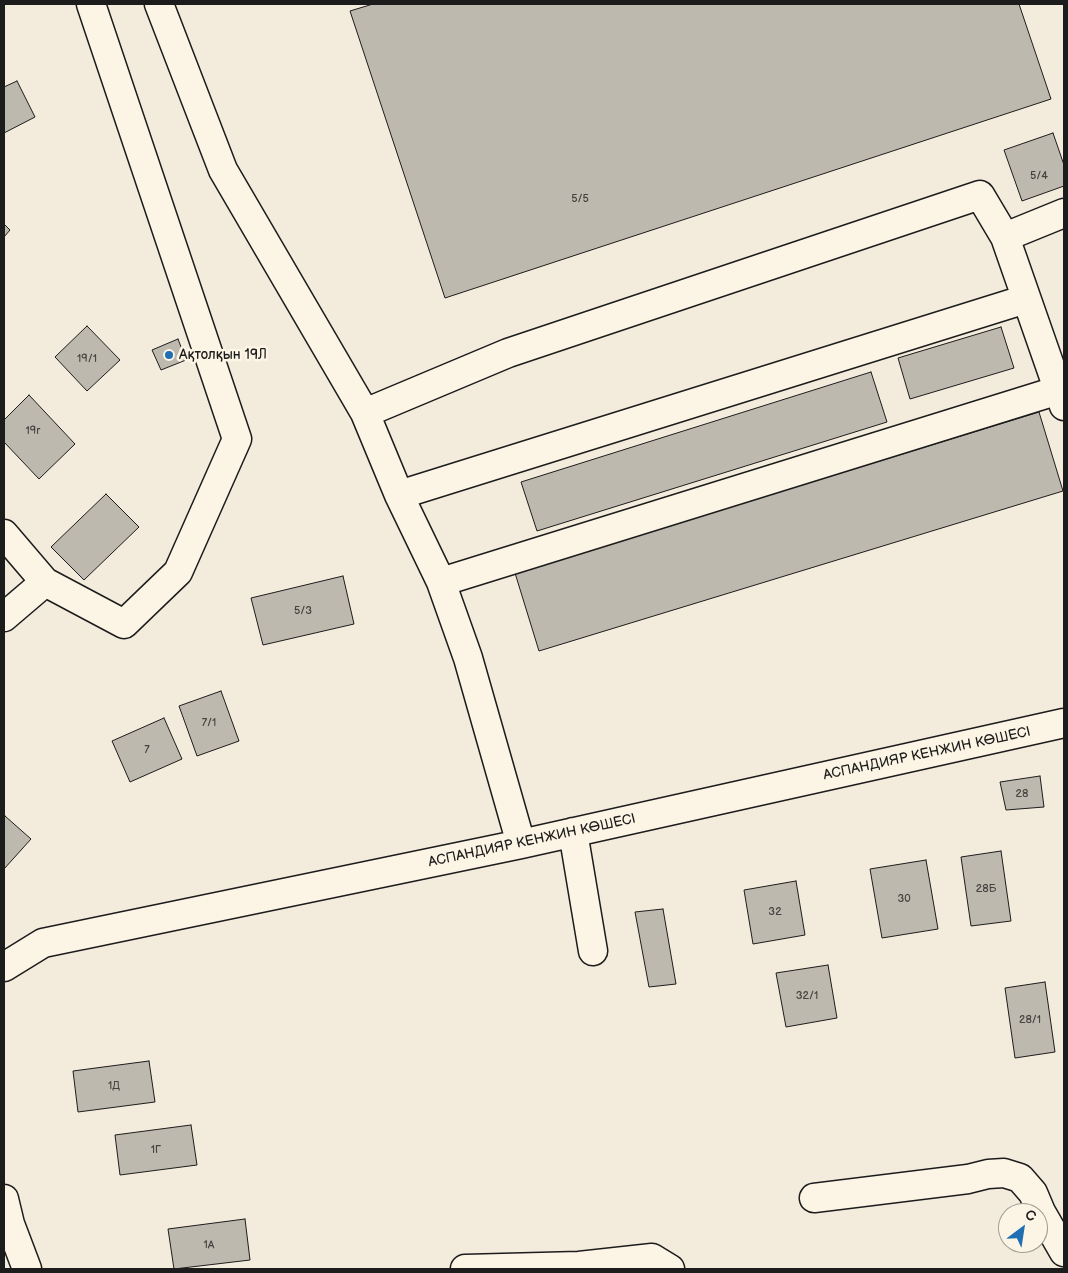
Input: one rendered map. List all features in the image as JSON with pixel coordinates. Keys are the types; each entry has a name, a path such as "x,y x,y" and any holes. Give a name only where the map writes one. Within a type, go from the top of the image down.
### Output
{"street":[{"path":"4,534 45,582 124,624 178,572 237,439 91,4"},
{"path":"159,4 223,170 365,412 399,495 441,582 468,658 521,844"},
{"path":"365,412 508,353 980,195 1005,237 1062,398 441,582"},
{"path":"1005,237 1064,213"},
{"path":"399,495 1026,298"},
{"path":"4,617 45,582"},
{"name":"АСПАНДИЯР КЕНЖИН КӨШЕСІ","path":"4,967 43,943 521,844 1064,723"},
{"path":"573,832 593,951"},
{"path":"814,1198 1004,1173 1020,1178 1033,1193 1041,1212 1064,1252"},
{"path":"6,1213 27,1269"},
{"path":"464,1269 579,1266 652,1258 670,1269"}],"building":[{"path":"373,4 1019,4 1051,99 445,298 350,11"},
{"path":"17,81 35,117 4,133 4,87"},
{"path":"1053,133 1064,165 1064,186 1022,201 1004,150"},
{"path":"4,224 10,230 4,237"},
{"path":"87,326 120,360 87,391 55,357"},
{"path":"1001,327 1014,368 910,399 898,358"},
{"name":"Ақтолқын 19Л","path":"178,339 186,360 161,370 152,350"},
{"path":"871,372 887,422 537,531 521,482"},
{"path":"29,395 75,444 39,479 4,442 4,420"},
{"path":"1039,412 1063,491 539,651 515,573"},
{"path":"106,494 139,527 84,580 51,547"},
{"path":"343,576 354,624 263,645 251,598"},
{"path":"221,691 239,741 197,756 179,706"},
{"path":"164,718 182,759 130,782 112,741"},
{"path":"1040,776 1044,807 1006,810 1000,782"},
{"path":"5,816 31,839 4,869 4,818"},
{"path":"1001,851 1011,921 971,926 961,857"},
{"path":"926,860 938,929 882,938 870,869"},
{"path":"796,881 805,935 753,944 744,890"},
{"path":"663,909 676,984 649,987 635,912"},
{"path":"828,965 837,1018 786,1027 776,973"},
{"path":"1045,982 1055,1052 1015,1058 1005,988"},
{"path":"149,1061 155,1102 78,1112 73,1071"},
{"path":"191,1125 197,1165 120,1175 115,1135"},
{"path":"245,1219 250,1260 174,1269 168,1229"}],"place":[{"name":"Ақтолқын 19Л","path":"169,355"}]}
